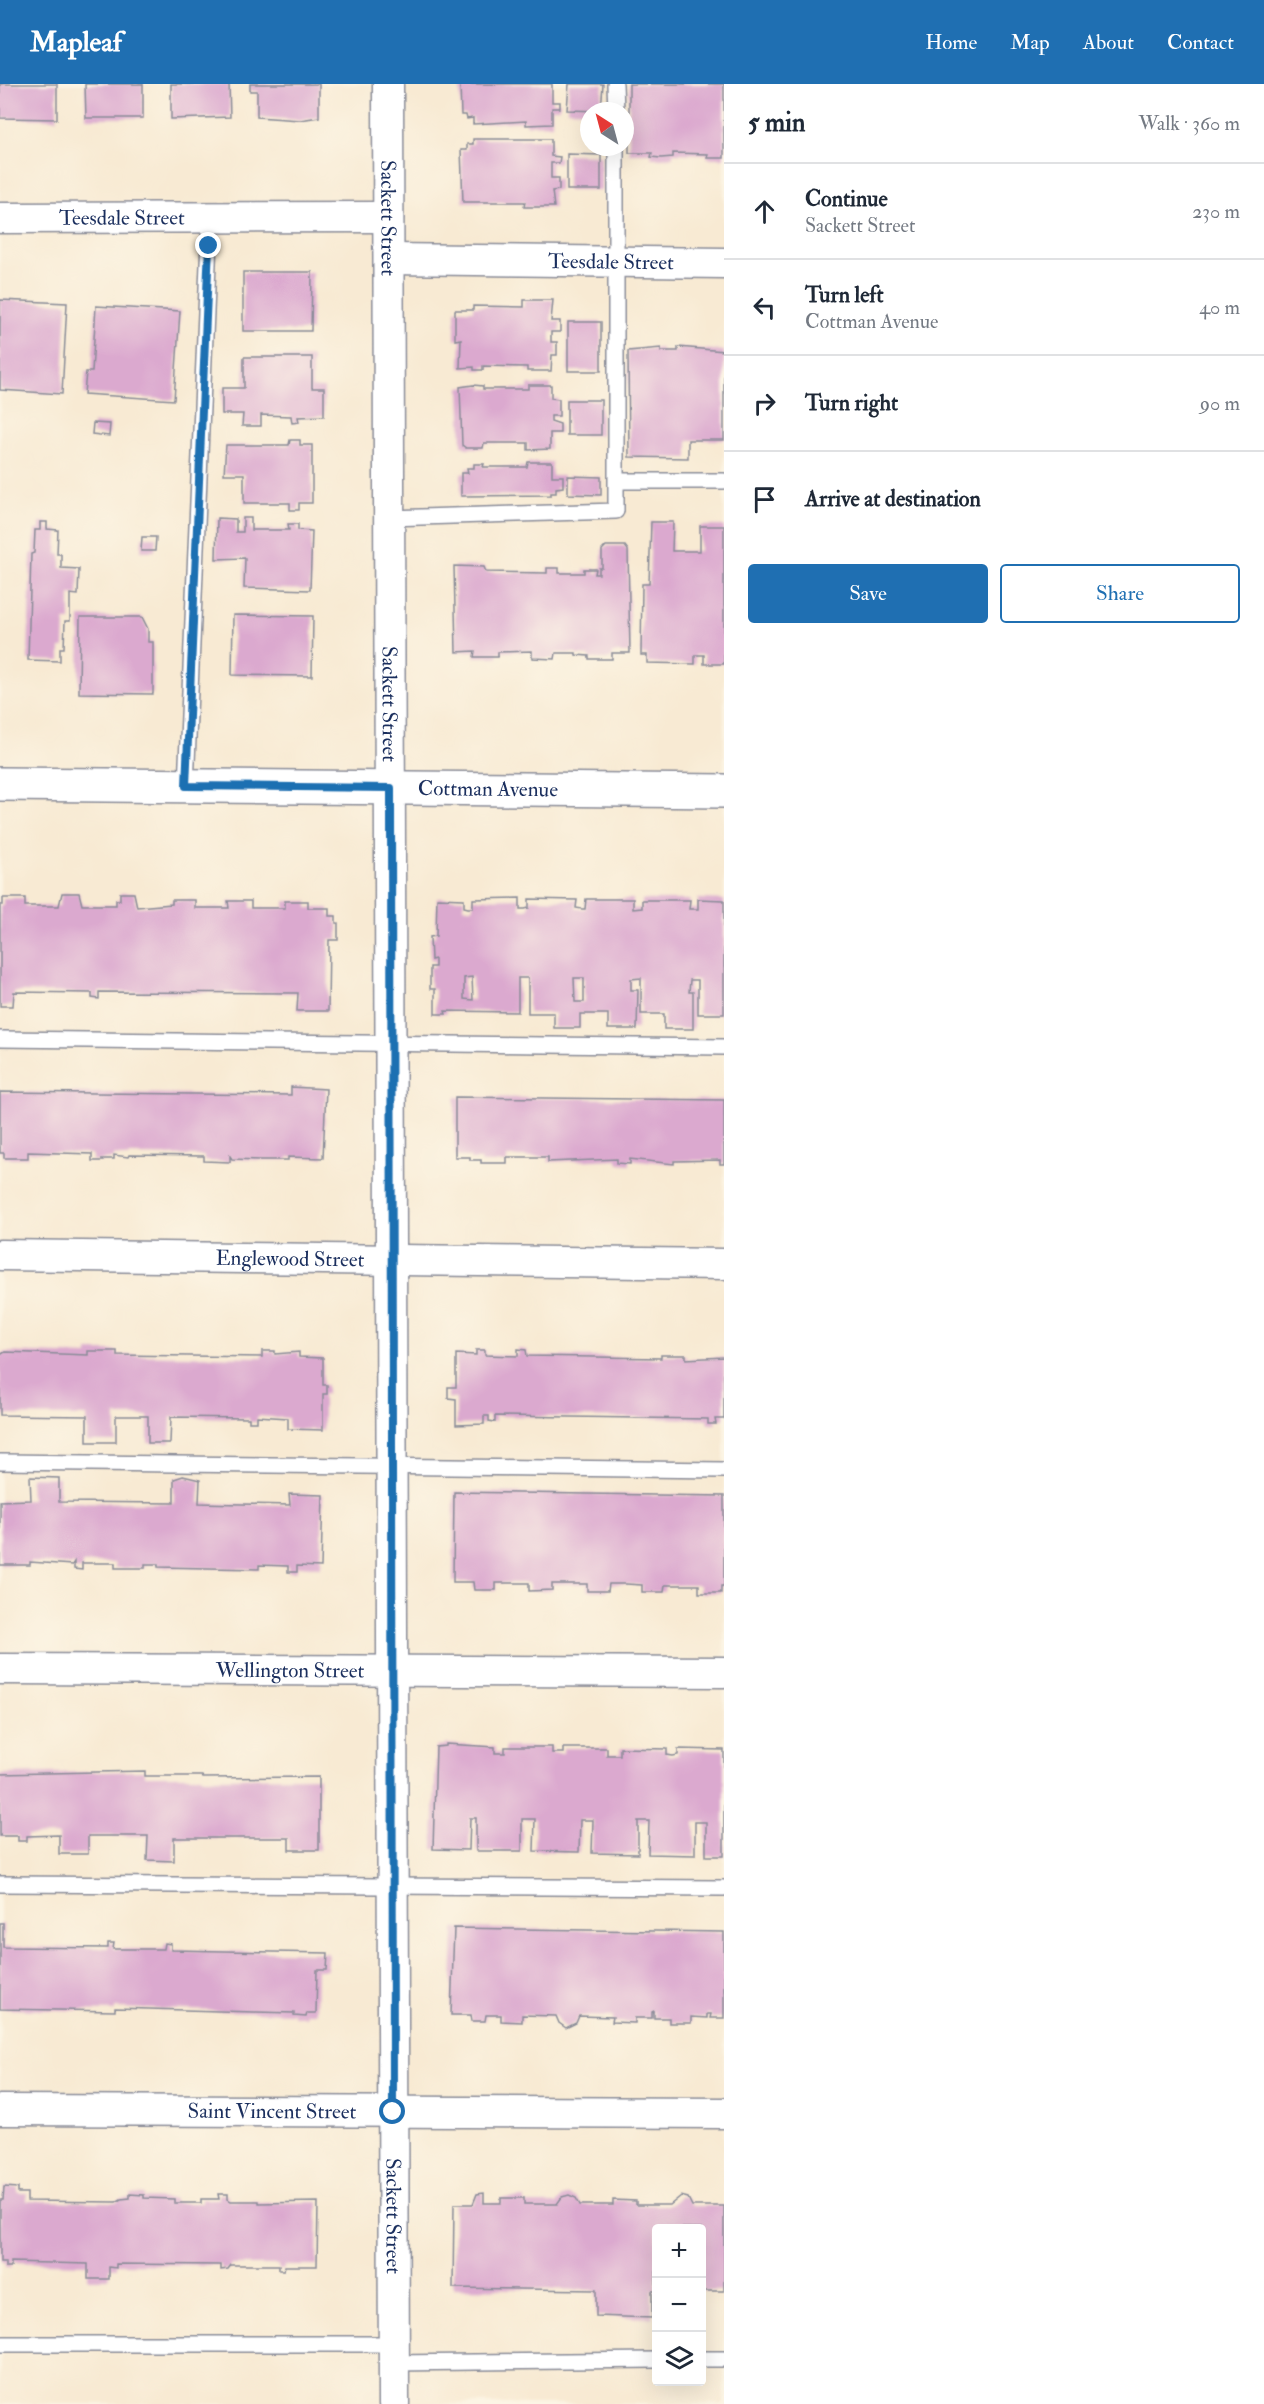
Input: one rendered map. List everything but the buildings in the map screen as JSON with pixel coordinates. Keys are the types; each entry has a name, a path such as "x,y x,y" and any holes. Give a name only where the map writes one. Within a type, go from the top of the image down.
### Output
{"main road":[{"name":"Cottman Avenue","path":"0,784 724,791"}],"street":[{"name":"Sackett Street","path":"388,84 394,1671 394,2404"},
{"name":"Teesdale Street","path":"0,218 388,217"},
{"name":"Teesdale Street","path":"388,259 724,263"},
{"name":"Englewood Street","path":"0,1255 724,1264"},
{"name":"Wellington Street","path":"0,1669 724,1672"},
{"name":"Saint Vincent Street","path":"0,2110 724,2113"}],"lane":[{"path":"615,84 616,102"},
{"path":"388,518 616,511 616,156"},
{"path":"186,786 210,217"},
{"path":"616,481 724,481"},
{"path":"0,1039 724,1047"},
{"path":"0,1462 724,1470"},
{"path":"0,1884 724,1888"},
{"path":"0,2344 652,2360"},
{"path":"706,2359 724,2359"}],"route":[{"path":"209,246 186,786 391,788 393,2112"}]}
